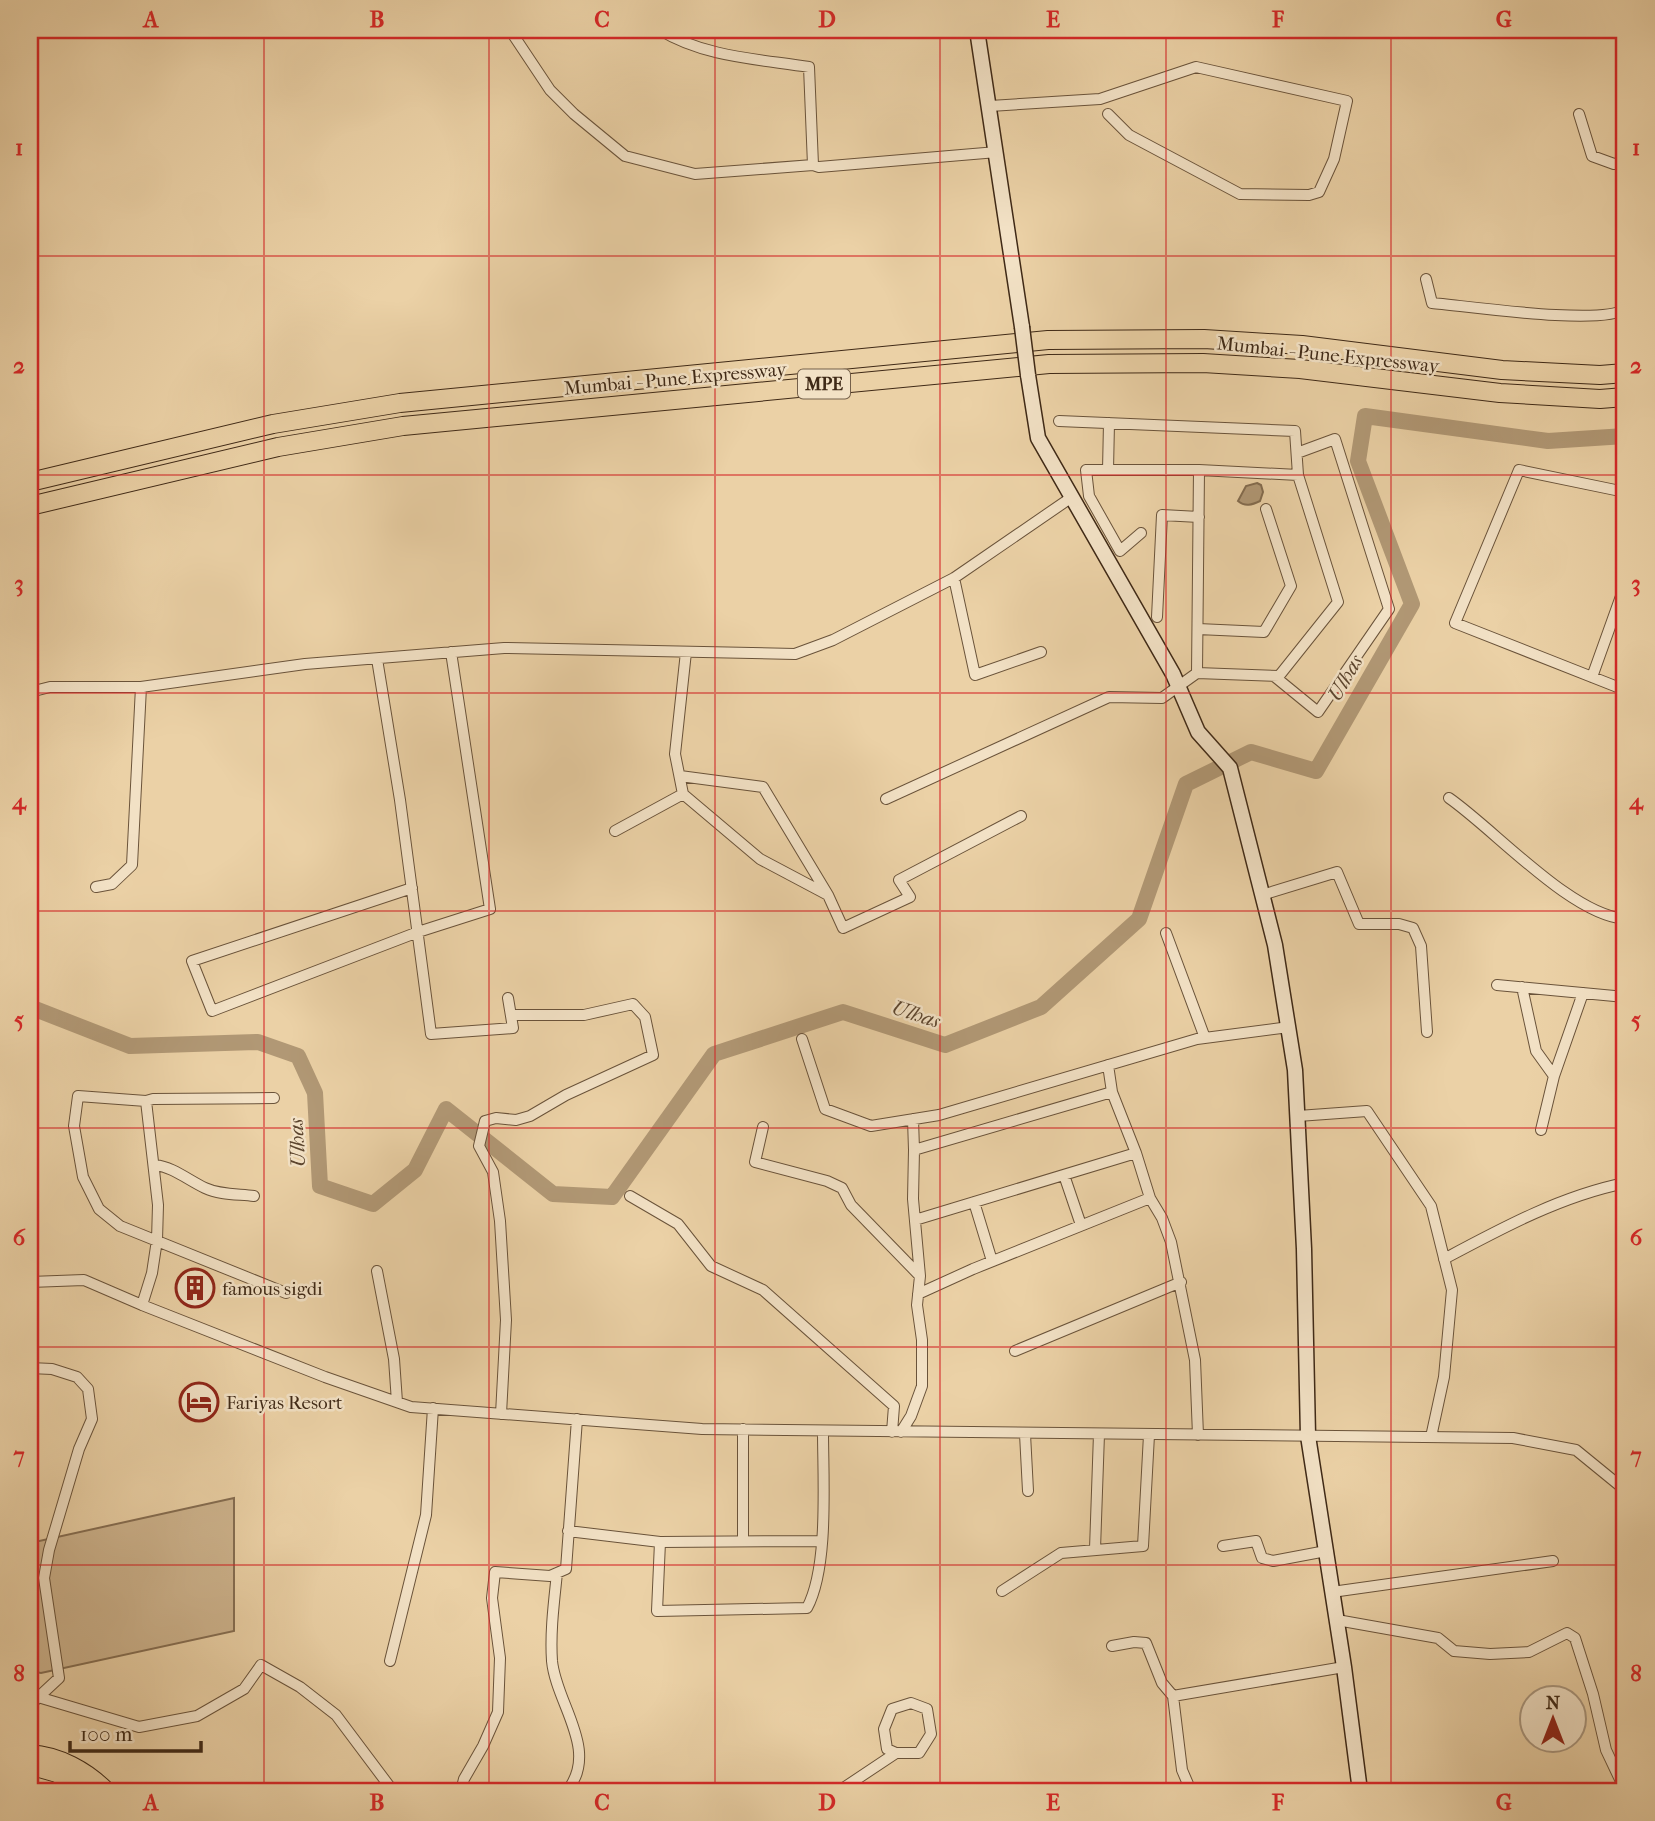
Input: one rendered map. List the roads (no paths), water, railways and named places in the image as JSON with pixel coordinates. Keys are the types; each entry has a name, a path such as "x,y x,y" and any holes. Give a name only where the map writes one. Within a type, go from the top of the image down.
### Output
{"highway":[{"name":"Mumbai - Pune Expressway","path":"30,482 273,424 400,402 1048,340 1204,340 1302,345 1502,370 1600,375 1625,373"},
{"name":"Mumbai - Pune Expressway","path":"30,506 278,447 403,426 1049,364 1217,364 1300,369 1500,393 1600,399 1625,397"},
{"path":"30,1754 42,1755 74,1766 106,1791"},
{"path":"30,1766 57,1773 81,1791"}],"street":[{"path":"510,30 550,90 574,114 625,156 695,174 997,152"},
{"path":"660,30 679,42 716,53 809,67 813,165"},
{"path":"978,30 1038,438 1173,674 1198,732 1230,768 1275,945 1295,1070 1304,1249 1308,1436 1344,1667 1360,1791"},
{"path":"990,106 1100,99 1196,67 1347,101 1334,159 1320,192 1309,195 1240,194 1129,135 1108,114"},
{"path":"1579,114 1592,156 1614,164 1625,163"},
{"path":"1426,279 1432,303 1581,316 1620,313 1625,309"},
{"path":"886,799 1109,698 1162,698 1197,673 1279,676 1338,602 1298,475 1295,431 1059,421"},
{"path":"1108,470 1109,423"},
{"path":"1273,676 1318,712 1388,609 1335,439 1297,453"},
{"path":"1141,533 1120,551 1089,496 1086,470 1199,470 1298,475"},
{"path":"1197,673 1199,470"},
{"path":"1625,492 1519,470 1455,623 1625,690"},
{"path":"30,692 50,687 141,687 305,664 503,648 795,654 833,640 954,578 1072,497"},
{"path":"1198,629 1264,632 1291,586 1266,509"},
{"path":"1157,617 1161,516 1199,517"},
{"path":"954,578 975,675 1041,652"},
{"path":"1592,677 1625,585"},
{"path":"412,888 192,961 212,1011 418,932 490,909 451,652"},
{"path":"686,652 675,754 683,794 760,859 828,894"},
{"path":"377,659 431,1034 513,1028 508,998"},
{"path":"96,887 112,884 132,865 141,687"},
{"path":"680,776 762,787 828,894 843,928 910,897 899,880 1021,816"},
{"path":"615,831 683,794"},
{"path":"1449,798 1559,889 1612,918 1625,919"},
{"path":"1262,895 1337,872 1359,924 1399,924 1413,928 1421,946 1427,1032"},
{"path":"1167,933 1205,1038"},
{"path":"1496,985 1625,997"},
{"path":"1522,988 1536,1051 1554,1076"},
{"path":"1541,1130 1554,1076 1583,993"},
{"path":"501,1414 506,1320 494,1172 479,1146 485,1121 496,1118 516,1120 530,1116 566,1095 653,1055 645,1017 633,1003 584,1015 511,1015"},
{"path":"802,1039 825,1109 871,1126 939,1115 1205,1038 1289,1027"},
{"path":"1108,1065 1112,1092 1150,1198 1162,1218 1171,1242 1181,1282 1195,1360 1198,1435"},
{"path":"914,1150 1112,1092"},
{"path":"274,1098 146,1101 78,1096 74,1126 83,1177 99,1209 120,1226 286,1293"},
{"path":"142,1305 152,1273 158,1205 146,1101"},
{"path":"1298,1116 1367,1111 1431,1206 1452,1290 1444,1377 1431,1437"},
{"path":"897,1432 911,1416 922,1386 922,1340 917,1305 920,1276 913,1199 913,1119"},
{"path":"762,1127 755,1162 827,1181 842,1188 852,1205 920,1276"},
{"path":"915,1220 1136,1153"},
{"path":"155,1165 164,1166 207,1189 254,1195"},
{"path":"1064,1175 1081,1225"},
{"path":"1444,1259 1518,1219 1603,1188 1625,1183"},
{"path":"630,1196 678,1224 711,1266 762,1290 894,1406 897,1432"},
{"path":"918,1294 992,1261 1150,1198"},
{"path":"974,1202 992,1261"},
{"path":"377,1270 394,1359 397,1402"},
{"path":"30,1282 84,1280 326,1377 411,1407 702,1429 1513,1438 1577,1450 1625,1490"},
{"path":"1016,1351 1181,1282"},
{"path":"30,1368 52,1369 77,1377 88,1389 92,1419 79,1449 49,1550 44,1578 59,1678 30,1706"},
{"path":"390,1661 426,1516 433,1408"},
{"path":"461,1791 464,1779 498,1712 500,1658 492,1598 495,1572 550,1576 566,1569 577,1419"},
{"path":"743,1429 743,1541"},
{"path":"660,1542 657,1611 807,1608 814,1596 814,1583 820,1575 823,1431"},
{"path":"1025,1434 1028,1491"},
{"path":"1096,1549 1100,1434"},
{"path":"1002,1591 1061,1553 1143,1546 1149,1435"},
{"path":"74,1472 86,1461"},
{"path":"568,1531 660,1542 822,1541"},
{"path":"1223,1546 1256,1541 1262,1558 1273,1561 1326,1551"},
{"path":"1332,1592 1553,1561"},
{"path":"557,1573 551,1633 552,1664 576,1732 579,1756 579,1769 568,1791"},
{"path":"1336,1620 1438,1638 1454,1651 1490,1654 1529,1652 1567,1633 1575,1637 1593,1694 1606,1750 1622,1774 1625,1790"},
{"path":"1112,1646 1146,1643 1163,1684 1173,1696 1182,1770 1191,1791"},
{"path":"38,1697 139,1727 197,1716 244,1689 261,1665 300,1687 336,1715 393,1791"},
{"path":"1173,1696 1344,1667"},
{"path":"839,1791 896,1754 919,1754 931,1734 927,1709 911,1703 892,1709 884,1729 887,1749 896,1754"}],"waterway":[{"name":"Ulhas","path":"30,1007 130,1046 258,1042 298,1056 315,1093 320,1186 373,1204 415,1170 446,1109 553,1194 612,1197 714,1054 843,1012 945,1045 1041,1007 1139,919 1186,784 1251,752 1316,771 1412,604 1358,461 1365,416 1548,441 1625,436"}],"place":[{"name":"famous sigdi","path":"195,1288"},
{"name":"Fariyas Resort","path":"199,1402"}]}
